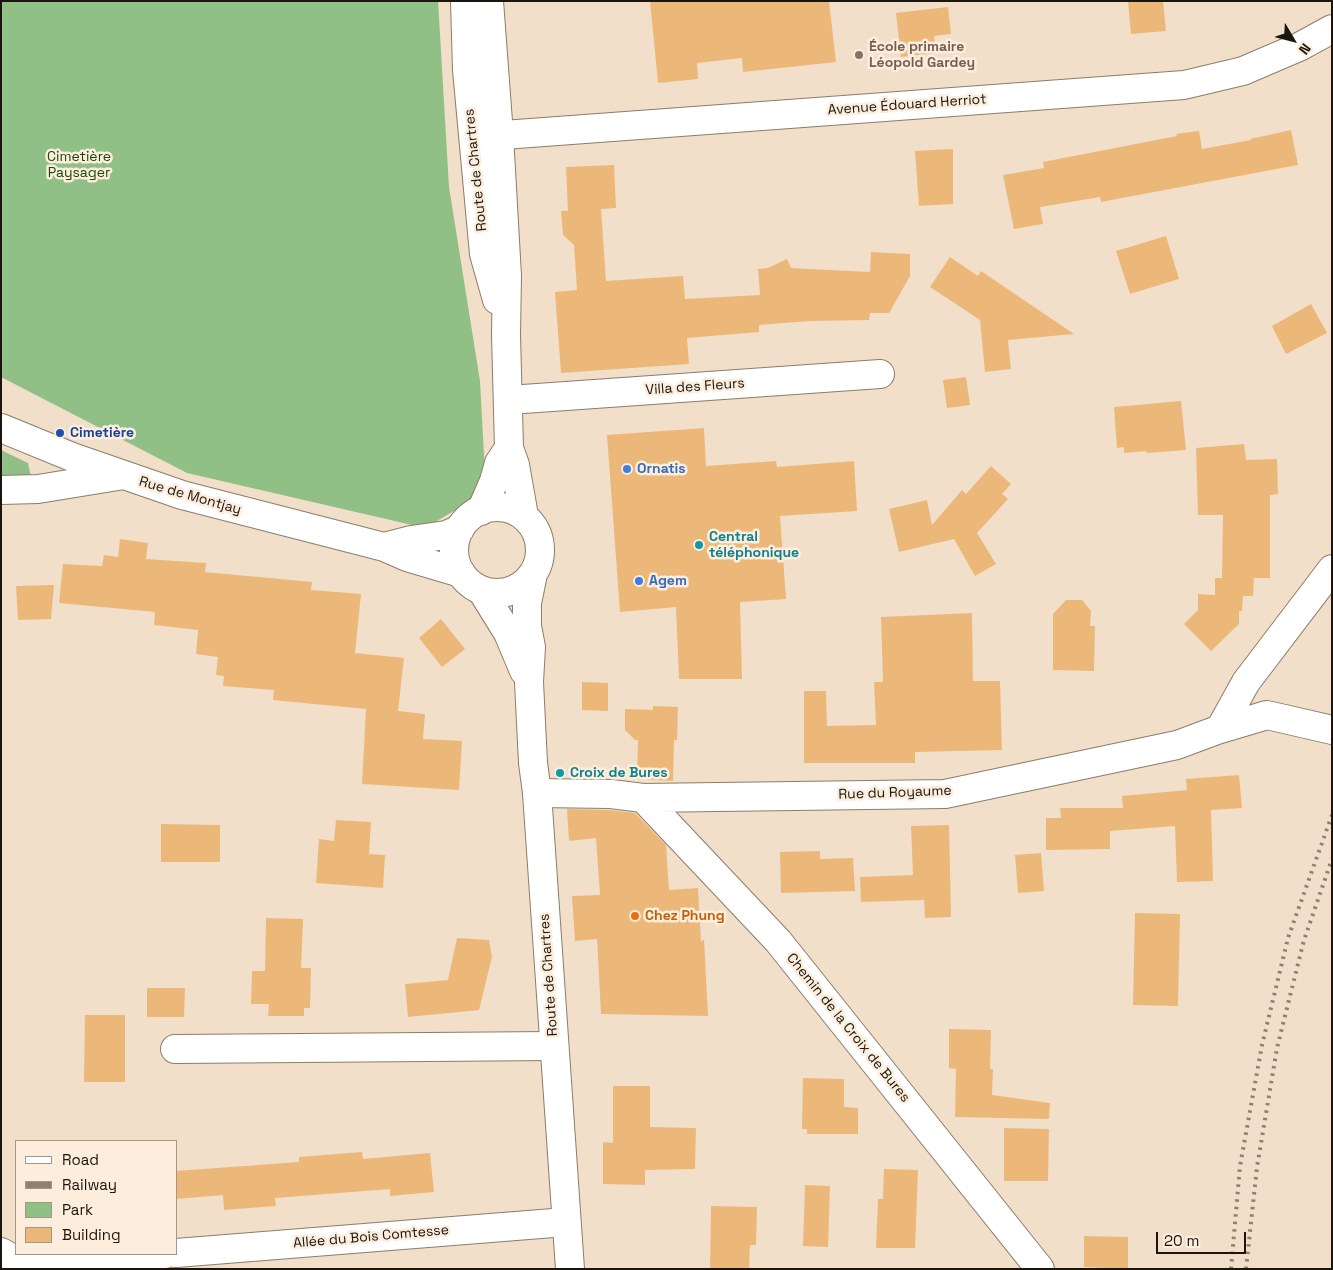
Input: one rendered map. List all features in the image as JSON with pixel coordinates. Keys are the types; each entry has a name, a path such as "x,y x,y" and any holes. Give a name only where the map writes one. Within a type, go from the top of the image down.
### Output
{"street":[{"name":"Route de Chartres","path":"465,1 467,70 484,254 506,336"},
{"name":"Route de Chartres","path":"489,1 507,276 506,336 509,448 515,465 524,516"},
{"name":"Avenue Édouard Herriot","path":"473,137 1184,84 1244,71 1332,30"},
{"name":"Villa des Fleurs","path":"509,400 880,374"},
{"name":"Rue de Montjay","path":"1,428 72,458 182,495 384,547 407,557 461,573"},
{"name":"Route de Chartres","path":"481,511 500,463 509,448"},
{"path":"1,490 38,489 122,475"},
{"path":"492,508 514,510 524,516 533,526 538,537 539,563 533,574 525,583 505,593 482,590 467,581 456,563 455,555 460,529 469,518 481,511 492,508"},
{"name":"Rue de Montjay","path":"384,547 411,540 446,535 460,529"},
{"path":"1220,729 1246,682 1332,569"},
{"name":"Route de Chartres","path":"533,574 527,604 531,646 529,682 533,763 537,793 553,1046 570,1269"},
{"name":"Route de Chartres","path":"482,590 508,633 529,682"},
{"name":"Rue du Royaume","path":"537,793 611,794 643,798 945,794 1177,745 1220,729 1267,715 1332,730"},
{"name":"Chemin de la Croix de Bures","path":"643,798 778,941 1040,1269"},
{"path":"175,1049 553,1046"},
{"name":"Allée du Bois Comtesse","path":"178,1253 566,1222"},
{"path":"1,1252 24,1265 152,1255"}],"green space":[{"name":"Cimetière Paysager","path":"1,1 438,1 449,187 480,381 486,492 425,528 187,473 1,377"},
{"path":"1,450 28,463 31,477 1,478"}],"building":[{"path":"650,1 829,1 836,62 743,72 742,58 697,63 698,79 658,83"},
{"path":"1128,1 1163,1 1166,31 1131,34"},
{"path":"948,7 951,34 934,36 936,53 901,57 896,13"},
{"path":"1291,130 1298,165 1101,202 1100,197 1040,207 1043,224 1014,229 1003,175 1044,168 1043,162 1177,136 1176,134 1199,131 1202,149"},
{"path":"953,149 953,204 919,206 915,151"},
{"path":"614,165 616,208 601,209 606,281 683,276 685,299 760,295 758,269 768,268 787,259 791,268 870,272 871,252 910,254 910,276 889,313 870,313 869,320 810,321 759,325 759,332 687,338 689,364 561,373 555,292 577,290 574,245 563,235 561,211 568,211 566,167"},
{"path":"1166,236 1179,279 1130,294 1116,251"},
{"path":"950,257 978,276 981,271 1074,334 1008,340 1011,369 985,372 980,320 930,287"},
{"path":"1311,304 1327,333 1286,354 1272,326"},
{"path":"966,377 970,405 947,408 943,380"},
{"path":"1181,401 1186,450 1124,453 1124,447 1117,448 1114,407"},
{"name":"Central téléphonique","path":"704,428 706,466 776,461 777,467 854,461 857,511 780,516 786,599 740,602 742,679 679,679 676,607 620,612 607,435"},
{"path":"1244,444 1246,460 1277,459 1278,494 1270,495 1270,578 1254,578 1253,596 1243,596 1242,611 1239,611 1239,624 1211,651 1184,624 1198,610 1198,594 1215,595 1215,578 1222,578 1223,515 1198,515 1196,448"},
{"path":"991,466 1011,484 1002,494 1008,499 977,533 996,564 975,576 954,539 899,552 889,509 927,500 932,525 962,490 966,494"},
{"path":"120,539 148,543 146,559 206,563 205,572 312,582 311,590 361,594 355,653 404,658 398,711 425,714 423,739 462,741 459,790 362,784 366,709 273,700 274,690 223,686 224,676 216,675 218,657 196,654 198,630 154,625 155,612 59,603 63,564 102,566 104,555 118,557"},
{"path":"54,585 51,619 18,620 16,586"},
{"path":"1066,600 1082,600 1091,611 1090,626 1095,626 1094,671 1053,670 1053,614"},
{"path":"972,613 973,681 1000,681 1002,750 915,752 915,763 804,763 804,691 826,691 827,726 876,725 874,682 883,682 881,617"},
{"path":"441,619 465,649 442,667 419,638"},
{"path":"582,682 608,683 608,711 582,710"},
{"path":"653,706 678,707 677,740 674,740 673,781 637,779 638,740 635,740 625,730 625,709 653,710"},
{"path":"1239,775 1242,808 1211,810 1213,881 1177,882 1175,826 1110,831 1110,849 1046,850 1046,818 1061,818 1060,808 1123,808 1122,796 1187,790 1186,779"},
{"path":"567,809 610,810 635,813 666,845 669,890 698,888 701,942 704,939 708,1016 601,1014 597,939 575,941 572,896 600,895 596,838 569,841"},
{"path":"336,820 371,822 369,854 385,855 383,888 316,883 319,839 334,841"},
{"path":"161,824 220,825 220,862 161,862"},
{"path":"949,825 951,917 925,918 924,900 861,902 860,877 913,875 911,826"},
{"path":"820,851 820,859 853,858 855,891 781,893 780,852"},
{"path":"1041,853 1044,891 1018,893 1015,855"},
{"path":"1135,913 1180,914 1178,1006 1133,1005"},
{"path":"266,918 303,919 301,968 311,968 310,1008 304,1008 304,1016 268,1016 269,1004 251,1004 252,971 265,971"},
{"path":"457,938 489,940 492,957 479,1010 408,1017 405,984 448,980"},
{"path":"147,988 185,988 184,1017 147,1017"},
{"path":"85,1015 125,1015 125,1082 84,1082"},
{"path":"949,1029 991,1030 990,1069 993,1069 992,1095 1050,1103 1049,1119 955,1117 956,1069 949,1068"},
{"path":"803,1078 844,1079 844,1107 858,1108 858,1134 807,1134 807,1129 802,1129"},
{"path":"613,1086 650,1086 650,1127 696,1128 695,1169 645,1170 645,1185 603,1184 603,1142 613,1143"},
{"path":"1004,1128 1049,1129 1048,1181 1004,1181"},
{"path":"362,1152 363,1159 430,1153 434,1192 390,1196 390,1189 275,1198 276,1206 224,1210 223,1195 178,1199 178,1171 299,1162 299,1157"},
{"path":"884,1169 918,1170 915,1248 876,1248 878,1199 883,1199"},
{"path":"805,1185 830,1186 828,1247 803,1246"},
{"path":"711,1206 757,1207 756,1245 750,1245 749,1269 710,1269"},
{"path":"1084,1236 1128,1237 1128,1269 1084,1267"}],"railway":[{"path":"1231,1269 1240,1166 1262,1045 1288,938 1332,815"},
{"path":"1246,1269 1257,1167 1277,1048 1304,940 1332,859"}],"place":[{"name":"École primaire Léopold Gardey","path":"859,55"},
{"name":"Cimetière","path":"60,433"},
{"name":"Ornatis","path":"627,469"},
{"name":"Central téléphonique","path":"699,545"},
{"name":"Agem","path":"639,581"},
{"name":"Croix de Bures","path":"560,773"},
{"name":"Chez Phung","path":"635,916"}]}
